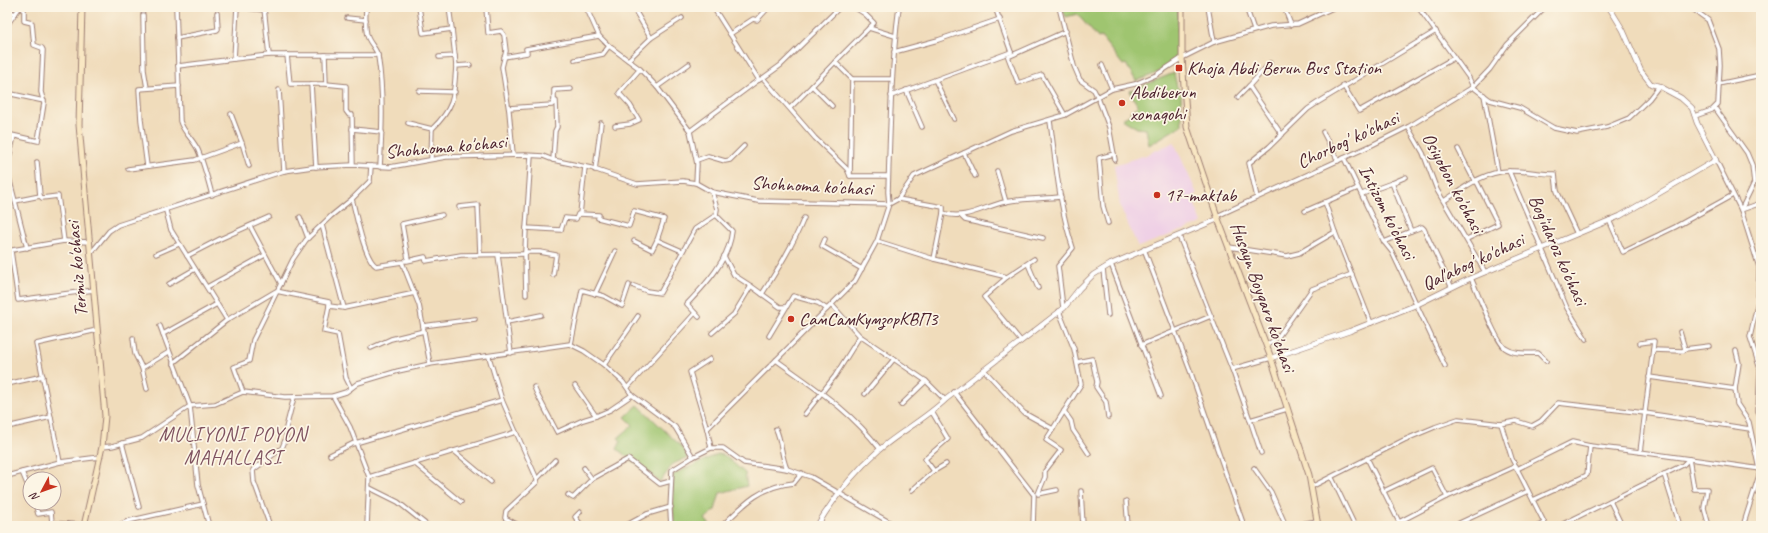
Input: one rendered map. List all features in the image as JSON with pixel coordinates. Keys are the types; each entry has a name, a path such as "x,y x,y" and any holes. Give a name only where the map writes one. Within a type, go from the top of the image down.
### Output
{"main road":[{"name":"Termiz ko'chasi","path":"82,7 79,125 104,416 102,447 84,526"},
{"name":"Husayn Boyqaro ko'chasi","path":"1182,7 1182,58 1187,127 1218,217 1271,358 1311,487 1318,524"}],"street":[{"path":"7,25 20,7"},
{"path":"7,134 38,141 44,102 41,92 43,50 42,48 34,45 32,23 24,21 24,7"},
{"path":"176,7 180,121 182,128 191,137 201,158 212,195"},
{"path":"234,59 237,7 264,10 264,8 299,7"},
{"path":"366,7 368,39 375,46 378,55 382,132 380,167"},
{"path":"419,7 423,33 452,29"},
{"path":"431,159 432,129 440,121 452,104 455,92 456,56 449,7"},
{"path":"486,7 488,33 503,32 506,51 502,67 509,108 513,154"},
{"path":"528,7 537,7"},
{"path":"586,7 599,36 640,69 657,87 690,131 697,160 696,183"},
{"path":"633,7 651,38"},
{"path":"713,7 761,79 790,108 818,142 847,168 850,176"},
{"path":"730,34 753,19 757,20 769,7"},
{"path":"831,7 835,12"},
{"path":"690,131 781,65 840,7"},
{"path":"790,108 874,23 866,14 854,7"},
{"path":"707,429 855,281 877,241 889,204 888,176 892,79 899,7"},
{"path":"995,7 1011,53 1008,57 1018,82 1042,75 1065,115"},
{"path":"1059,7 1074,66 1080,80 1094,90 1098,98 1109,127 1115,160"},
{"path":"1208,7 1214,42"},
{"path":"1246,7 1254,30"},
{"path":"1284,7 1290,25"},
{"path":"1329,9 1335,7"},
{"path":"1418,7 1436,30 1469,78 1473,87 1490,100 1520,108 1554,128 1577,133 1607,127 1629,118 1649,99 1659,86"},
{"name":"Сhorbog' ko'chasi","path":"1218,217 1257,197 1338,161 1408,127 1473,87 1490,70 1507,45 1545,7"},
{"path":"1609,7 1623,30 1641,71 1651,84 1659,86 1681,98 1692,108 1697,123 1740,210 1759,267 1758,302 1750,337 1760,369 1758,411 1761,417"},
{"path":"1690,7 1708,20 1719,49 1718,104 1715,108 1695,116"},
{"name":"Shohnoma ko'chasi","path":"91,253 109,231 118,225 212,195 254,179 284,171 316,167 353,165 380,167 408,166 431,159 513,154 543,156 553,160 596,170 637,184 675,180 696,183 712,192 758,201 889,204 898,199 914,176 1011,131 1050,121 1065,115 1112,89 1135,84 1156,75 1182,58 1214,42 1271,26 1298,24 1329,9"},
{"path":"7,10 15,14"},
{"path":"264,10 269,55"},
{"path":"177,38 217,30 217,13"},
{"path":"143,16 144,70 147,88"},
{"path":"347,18 366,20"},
{"path":"628,60 651,38 682,18"},
{"path":"894,52 938,40 1000,19"},
{"path":"869,28 895,36"},
{"path":"1257,197 1249,163 1282,135 1308,109 1343,85 1436,30"},
{"path":"892,96 1011,53 1066,31"},
{"path":"504,57 527,53 526,49 599,36"},
{"path":"575,60 603,54 610,46"},
{"path":"178,66 269,55 378,55"},
{"path":"286,55 290,84 326,84 346,86 346,112 349,116 352,115 353,165"},
{"path":"326,55 326,84"},
{"path":"439,57 456,56"},
{"path":"1343,85 1359,111 1454,58"},
{"path":"836,62 852,79 850,176"},
{"path":"1238,97 1270,63"},
{"path":"657,87 689,64"},
{"path":"456,66 470,65"},
{"path":"1102,65 1112,89"},
{"path":"615,126 630,124 639,120 630,105 619,93 640,69"},
{"path":"1718,84 1761,75"},
{"path":"852,79 892,79"},
{"path":"935,80 954,119"},
{"path":"311,84 316,167"},
{"path":"148,166 141,120 139,89 179,86"},
{"path":"812,86 832,106"},
{"path":"1249,86 1282,135"},
{"path":"553,160 555,131 557,127 554,90 572,89"},
{"path":"279,90 284,171"},
{"path":"906,90 922,127"},
{"path":"419,91 455,92"},
{"path":"7,93 44,102"},
{"path":"1484,95 1498,172"},
{"path":"509,108 552,105 554,101"},
{"path":"1715,108 1747,153 1752,165 1754,183 1740,210"},
{"path":"232,114 249,166"},
{"path":"1050,121 1057,162 1056,180 1061,197 1066,228 1073,248 1058,266 1061,310 1077,362 1081,384 1046,440 1061,450 1045,471 1045,477 1036,494 1034,526 1052,526"},
{"path":"596,170 601,122"},
{"path":"408,123 432,129"},
{"name":"Osiyobon ko'chasi","path":"1408,127 1423,153 1437,190 1485,272"},
{"path":"352,130 382,132"},
{"path":"1322,132 1338,161"},
{"path":"14,136 7,169 27,248"},
{"path":"128,169 201,158 242,143"},
{"path":"697,160 708,156 725,161 730,160 744,146"},
{"path":"1458,149 1498,224 1467,239"},
{"path":"964,152 975,176"},
{"path":"1108,223 1103,206 1099,158 1114,154"},
{"path":"526,295 525,253 531,156"},
{"name":"Intizom ko'chasi","path":"1344,158 1384,242 1392,252 1398,264 1445,366"},
{"name":"Qal'abog' ko'chasi","path":"1232,369 1271,358 1371,323 1416,305 1451,286 1620,216 1716,160"},
{"path":"37,162 40,196"},
{"path":"243,392 234,367 249,361 253,340 293,259 308,238 352,200 370,181 371,166"},
{"path":"526,228 561,230 565,218 576,219 578,214 580,214 585,167"},
{"path":"997,171 1006,202"},
{"path":"1444,201 1475,181 1498,172 1510,171 1555,174 1557,191 1577,234"},
{"name":"Bog'idaroz ko'chasi","path":"1510,171 1567,308 1586,339"},
{"path":"850,176 888,176"},
{"path":"1362,194 1406,177"},
{"path":"1392,183 1411,231"},
{"path":"1305,211 1358,188"},
{"path":"712,192 717,209 716,215"},
{"path":"1609,220 1623,252 1675,227 1733,195"},
{"path":"15,201 40,196 42,198 58,196 64,241"},
{"path":"943,213 952,217 961,216 1006,202 1061,197"},
{"path":"898,199 943,207 934,259"},
{"path":"352,200 365,246 372,264 376,266 425,258 426,261 480,254 498,255 540,252 556,254 553,274"},
{"path":"1325,202 1335,232 1371,323"},
{"path":"1740,210 1761,203"},
{"path":"459,207 478,205 480,254"},
{"path":"166,210 171,230 227,320"},
{"path":"580,214 598,215 598,218 611,220 629,226 634,211 664,219 652,250 634,241"},
{"path":"407,261 408,259 402,224 442,215"},
{"path":"634,286 660,294 682,251 697,226 716,215"},
{"path":"700,317 687,304 713,275 731,241 732,231 716,215"},
{"path":"961,216 965,220 1043,238"},
{"path":"187,256 269,217"},
{"path":"300,217 308,238"},
{"path":"817,526 827,509 865,464 880,449 932,412 954,392 1061,310 1079,289 1102,269 1110,264 1179,236 1218,217"},
{"path":"762,294 784,260 804,218"},
{"path":"322,225 344,308"},
{"path":"250,226 281,284"},
{"path":"1384,242 1422,227 1451,286"},
{"path":"1229,247 1287,256 1299,253 1335,232"},
{"path":"1179,236 1232,369 1261,454"},
{"path":"825,239 822,246 862,269"},
{"path":"657,240 682,251"},
{"path":"90,242 64,241 9,251 18,300 94,290"},
{"path":"877,241 934,259 1007,276"},
{"path":"156,254 179,244"},
{"path":"1144,250 1175,331 1244,526"},
{"path":"595,294 615,251"},
{"path":"207,287 265,255"},
{"path":"498,255 511,353"},
{"path":"724,256 734,274 780,307 785,307"},
{"path":"1021,341 984,297 1007,276 1034,259"},
{"path":"402,262 419,305 430,364"},
{"path":"1028,264 1038,288"},
{"path":"1110,264 1161,396"},
{"path":"169,284 195,269"},
{"path":"1102,269 1108,315"},
{"path":"1266,346 1278,337 1312,289 1352,274"},
{"path":"1471,278 1496,333 1505,348 1520,354 1538,353 1546,361"},
{"path":"571,344 582,290 622,306 629,285"},
{"path":"712,333 734,314 751,286"},
{"path":"173,363 227,320 276,291 329,302 324,332 338,334 346,378 350,388"},
{"path":"329,306 344,308 414,293"},
{"path":"769,336 785,307 793,296 818,303 827,309"},
{"path":"163,334 218,304"},
{"path":"832,305 860,336 926,381 945,400"},
{"path":"628,387 695,312"},
{"path":"507,322 541,315"},
{"path":"604,365 638,316"},
{"path":"1141,345 1211,316"},
{"path":"371,348 391,339 424,329 475,319"},
{"path":"160,326 190,406 198,486 209,526"},
{"path":"60,462 36,344 97,330"},
{"path":"1680,332 1685,349"},
{"path":"805,414 822,393 860,336"},
{"path":"132,338 135,354 142,368 147,389"},
{"path":"1640,343 1654,341 1640,452"},
{"path":"102,447 122,444 142,438 190,406 215,404 243,392 294,397 333,396 358,383 430,364 489,357 571,344 604,365 628,387 632,395 675,426 693,457"},
{"path":"1653,350 1683,351 1685,349 1709,346"},
{"path":"1736,351 1739,363 1735,389 1737,404 1749,422 1760,469 1743,526"},
{"path":"142,368 169,352"},
{"path":"489,357 502,400 537,479"},
{"path":"710,359 690,372 707,429 711,448"},
{"path":"865,394 894,359"},
{"path":"1077,362 1092,359 1097,382 1096,387 1106,402 1108,417"},
{"path":"776,360 839,404 858,422 880,449"},
{"path":"984,370 1024,413 1053,429"},
{"path":"7,384 43,376"},
{"path":"1649,377 1735,389"},
{"path":"902,405 926,381"},
{"path":"575,386 596,416"},
{"path":"534,387 536,394 557,432 610,410 632,395"},
{"path":"954,392 1036,494"},
{"path":"333,396 350,426 369,477 370,488 367,526"},
{"path":"270,526 254,482 253,470 282,448 286,438 286,428 294,397"},
{"path":"330,455 356,442 502,400"},
{"path":"1311,487 1332,478 1368,458 1436,427 1458,419 1501,424 1516,421 1532,426 1541,421 1558,403 1645,413 1750,429"},
{"path":"1250,420 1287,409"},
{"path":"932,412 948,440 925,459 934,471"},
{"path":"1064,412 1071,421 1073,430 1089,454"},
{"path":"7,427 51,417"},
{"path":"1501,424 1516,468 1545,525 1538,526"},
{"path":"776,429 779,436 782,458 787,469"},
{"path":"369,477 516,432"},
{"path":"1368,458 1400,524 1447,497 1516,468 1572,442 1590,446 1760,469"},
{"path":"122,444 139,507"},
{"path":"1533,500 1587,475 1590,446"},
{"path":"672,526 670,510 672,470 711,448 724,448 744,463 787,469 812,477 896,526"},
{"path":"454,451 492,482"},
{"path":"26,471 60,462 100,457"},
{"path":"568,495 573,498 592,479 628,459 660,484 671,481"},
{"path":"1559,526 1683,465 1689,459"},
{"path":"1689,459 1694,489 1707,489 1704,508 1709,526"},
{"path":"520,526 505,518 506,511 537,482 537,479 555,460"},
{"path":"414,463 460,502"},
{"path":"912,490 934,471 946,464"},
{"path":"584,468 592,479"},
{"path":"1254,468 1271,492 1286,526"},
{"path":"1384,491 1432,468 1447,497"},
{"path":"7,476 22,472"},
{"path":"722,526 744,503 779,484 794,483 802,473"},
{"path":"1664,474 1680,526"},
{"path":"1332,478 1355,526"},
{"path":"370,488 398,502 428,526"},
{"path":"1036,494 1058,490"},
{"path":"1081,491 1082,526"},
{"path":"1453,526 1528,491"},
{"path":"1126,500 1128,526"},
{"path":"1610,501 1622,526"},
{"path":"117,526 128,521 203,504"},
{"path":"625,526 647,514 671,507"},
{"path":"37,511 38,514 51,512 52,523 84,526"},
{"path":"580,512 575,518 582,526"},
{"path":"1290,526 1318,524"}],"shaded area":[{"name":"17-maktab","path":"1174,142 1197,194 1192,197 1202,223 1138,247 1120,206 1114,165 1146,155"}],"green space":[{"path":"1061,7 1178,7 1178,55 1166,68 1136,81 1126,64 1123,65 1101,37 1098,38 1077,14 1066,17"},
{"path":"1174,73 1177,87 1181,91 1182,125 1149,145 1146,129 1137,128 1122,119 1131,114 1130,111 1138,106 1129,91"},
{"path":"638,405 684,449 689,457 673,464 660,482 617,449 621,441 618,438 633,425 625,417"},
{"path":"718,454 724,455 745,473 747,486 720,493 715,510 705,519 711,526 674,526 672,479 674,474"}],"place":[{"name":"Khoja Abdi Berun Bus Station","path":"1179,68"},
{"name":"Abdiberun xonaqohi","path":"1122,103"},
{"name":"17-maktab","path":"1157,195"},
{"name":"СамСамКумзорКВП3","path":"791,319"}],"district":[{"name":"MULIYONI POYON MAHALLASI","path":"233,446"}]}
